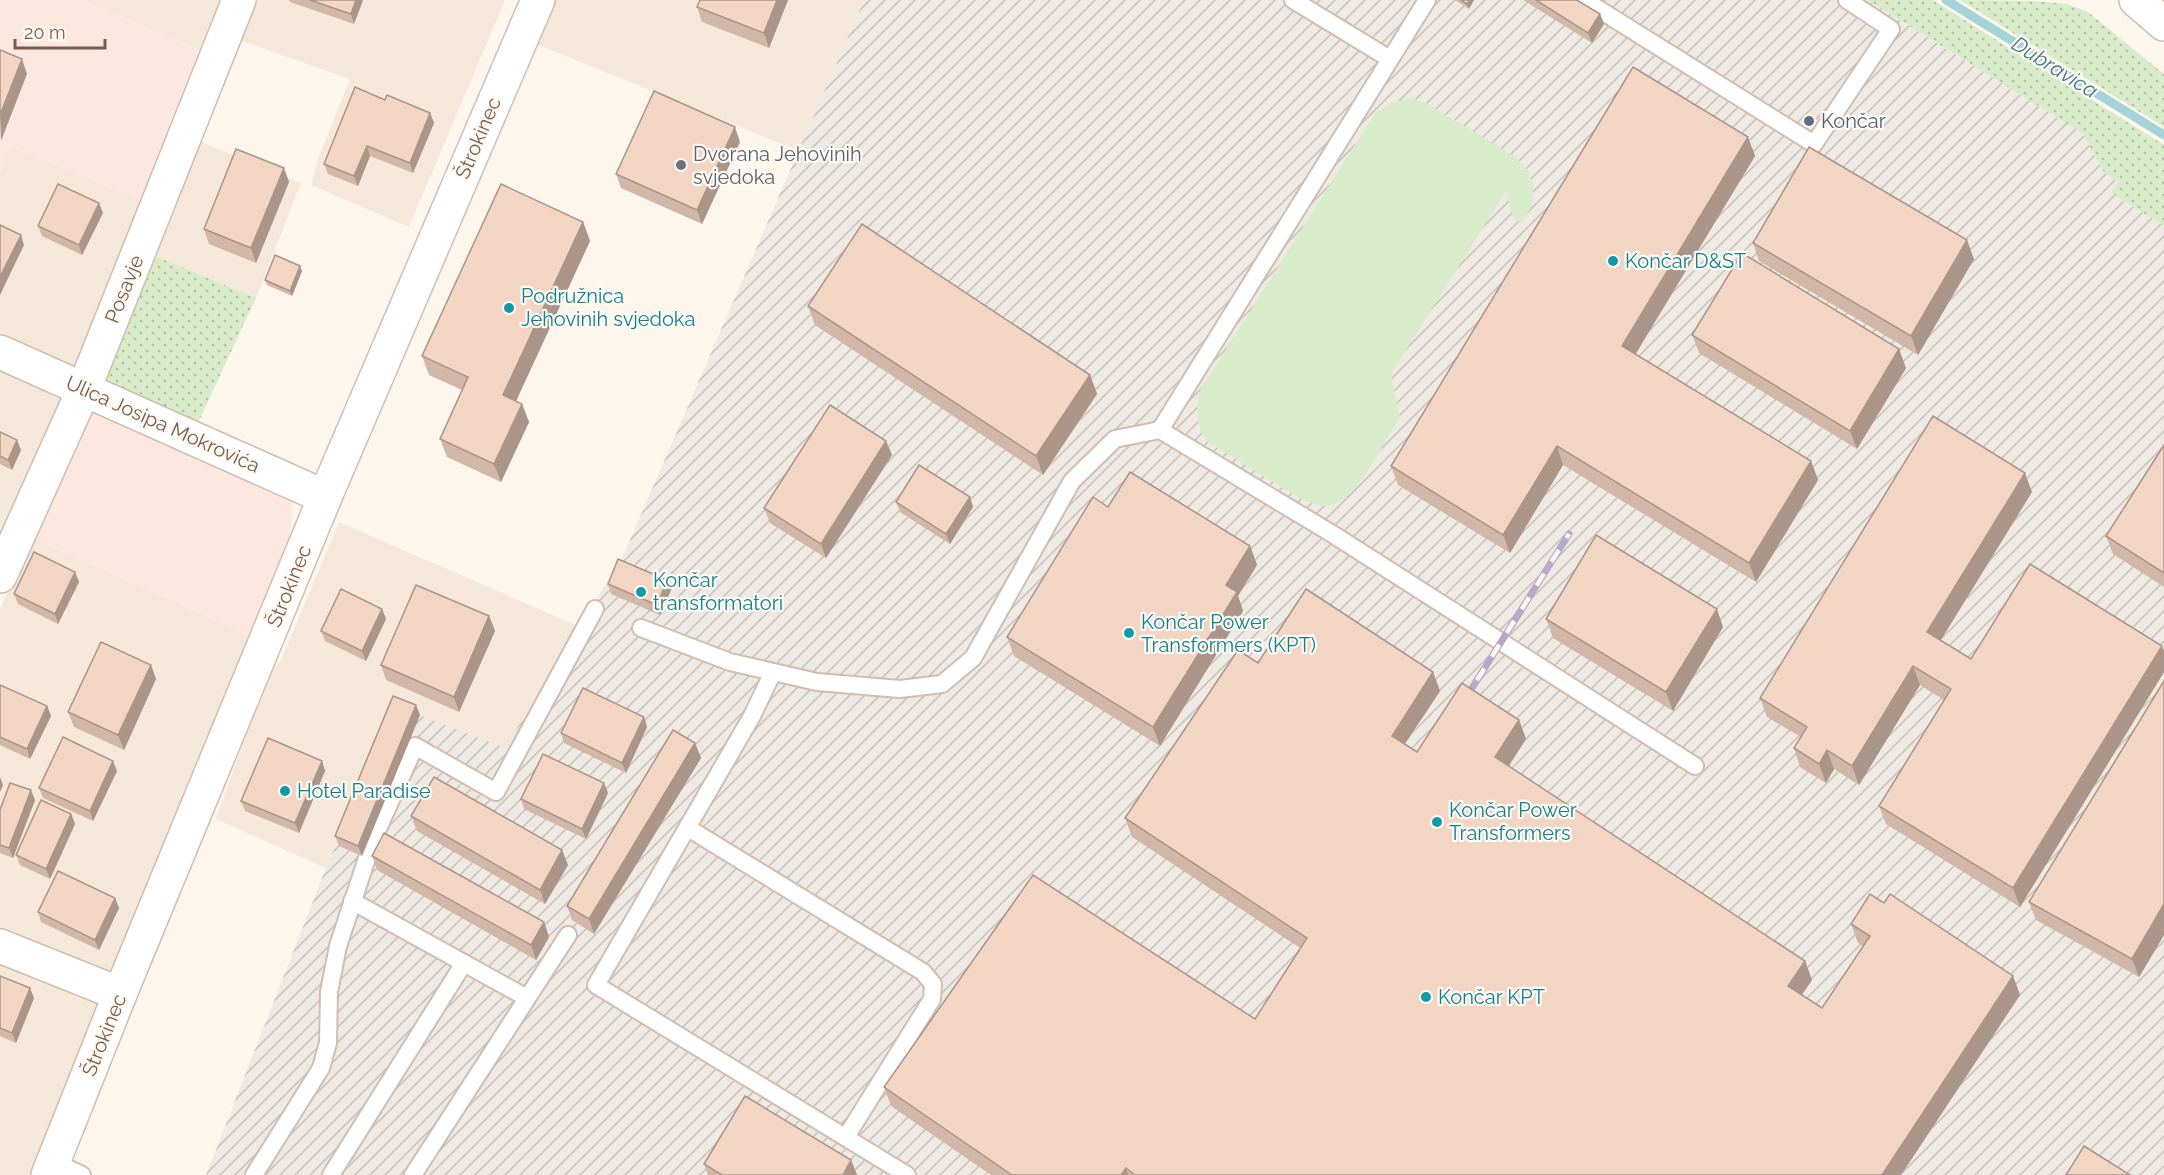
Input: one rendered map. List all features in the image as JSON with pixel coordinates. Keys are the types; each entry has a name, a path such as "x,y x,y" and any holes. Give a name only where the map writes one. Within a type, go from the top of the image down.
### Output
{"street":[{"name":"Posavje","path":"0,576 84,389 239,0"},
{"name":"Štrokinec","path":"51,1168 120,994 325,497 538,0"},
{"path":"2136,0 2164,24"},
{"name":"Ulica Josipa Mokrovića","path":"0,352 325,497"},
{"path":"0,946 120,994"}],"lane":[{"path":"1293,0 1390,58"},
{"path":"1160,430 1427,0"},
{"path":"1584,0 1814,144 1891,29 1847,0"},
{"path":"641,628 730,662 817,682 900,689 942,684 973,658 1072,481 1115,439 1160,430 1334,535 1695,766"},
{"path":"254,1175 321,1068 328,1043 329,992 352,901 373,840 415,746 496,792 595,609"},
{"path":"773,672 752,716 596,985 907,1175"},
{"path":"687,828 923,972 933,984 932,999 846,1137"},
{"path":"352,901 527,998"},
{"path":"413,1175 568,935"},
{"path":"331,1175 464,963"},
{"path":"51,1168 82,1175"}],"shaded area":[{"path":"0,0 83,0 204,52 143,201 11,147 0,171"},
{"path":"83,0 225,0 204,52"},
{"path":"252,0 505,0 409,227 311,185 318,159 350,79 236,39"},
{"path":"534,0 864,0 799,151 519,37"},
{"path":"864,0 1868,0 2082,133 2103,171 2118,182 2112,194 2164,226 2164,1175 206,1175 326,868 396,706 505,748 623,556"},
{"path":"194,139 301,183 256,298 148,253"},
{"path":"11,147 143,201 76,367 0,334 0,171"},
{"path":"0,368 63,394 0,535"},
{"path":"90,407 284,494 293,501 289,542 249,635 32,538"},
{"path":"339,522 580,627 505,749 396,706 326,868 216,819 268,674 281,660"},
{"path":"32,538 249,635 120,964 109,972 98,973 0,929 0,609"},
{"path":"0,959 97,998 100,1008 31,1175 0,1175"}],"green space":[{"path":"1868,0 1933,0 2164,145 2164,226 2111,193 2118,182 2103,171 2082,133"},
{"path":"1960,0 2036,1 2067,4 2088,12 2164,74 2164,127"},
{"path":"1411,98 1426,103 1516,157 1528,171 1533,184 1532,206 1522,223 1513,218 1506,191 1391,374 1400,417 1378,454 1350,493 1339,502 1329,506 1319,505 1301,499 1206,441 1198,422 1199,396 1201,389 1375,113 1390,103"},
{"path":"148,253 256,298 198,423 105,382 104,373"}],"building":[{"path":"310,0 356,0 351,14"},
{"path":"700,0 777,0 764,33 697,7"},
{"path":"1536,0 1577,0 1600,14 1588,33"},
{"path":"0,50 22,59 0,115"},
{"name":"Končar D&ST","path":"1633,67 1748,137 1622,346 1811,461 1749,563 1557,446 1503,535 1391,466"},
{"path":"355,87 385,100 387,95 430,113 410,163 367,146 354,176 324,164"},
{"name":"Dvorana Jehovinih svjedoka","path":"654,91 735,127 697,210 616,174"},
{"path":"1809,147 1967,240 1911,336 1753,243"},
{"path":"236,149 284,168 251,248 204,229"},
{"path":"58,184 99,203 79,245 38,226"},
{"name":"Podružnica Jehovinih svjedoka","path":"501,184 583,222 503,395 522,404 494,464 440,439 468,377 422,356"},
{"path":"862,224 1090,375 1036,456 808,306"},
{"path":"0,225 21,235 0,277"},
{"path":"1742,253 1899,349 1850,431 1692,335"},
{"path":"275,255 300,266 290,291 265,280"},
{"path":"830,405 886,441 821,544 764,508"},
{"path":"1933,416 2025,473 1927,632 1971,659 2030,564 2162,646 2013,888 1879,806 1951,689 1913,666 1852,766 1827,750 1819,764 1794,748 1807,727 1760,698"},
{"path":"0,432 17,440 8,460 0,456"},
{"path":"2164,445 2164,573 2106,536"},
{"path":"919,465 970,497 946,534 896,502"},
{"name":"Končar Power Transformers (KPT)","path":"1130,472 1250,546 1226,585 1237,592 1153,727 1007,637 1093,497 1108,507"},
{"path":"1596,535 1717,609 1666,692 1546,619"},
{"path":"34,552 75,572 55,614 14,594"},
{"name":"Končar transformatori","path":"618,559 667,580 657,605 608,584"},
{"path":"416,585 489,616 454,697 381,665"},
{"path":"341,589 382,609 362,651 321,631"},
{"path":"1306,589 1433,672 1392,736 1417,752 1462,683 1519,720 1495,757 1805,961 1788,986 1822,1008 1870,936 1851,924 1870,894 1884,903 1890,894 2013,976 1882,1175 1135,1175 1126,1168 1121,1175 1012,1175 884,1087 1033,875 1255,1019 1307,938 1125,818 1238,650 1258,663"},
{"path":"101,642 151,665 118,735 68,712"},
{"path":"2164,681 2164,904 2132,959 2029,902"},
{"path":"0,685 47,706 27,749 0,737"},
{"path":"583,688 644,717 622,763 561,733"},
{"path":"393,696 416,705 358,846 335,836"},
{"path":"673,730 695,743 589,919 567,906"},
{"path":"63,737 113,761 90,811 39,788"},
{"name":"Hotel Paradise","path":"268,738 322,761 295,823 241,801"},
{"path":"543,754 604,783 582,829 521,799"},
{"path":"434,777 562,850 540,890 411,816"},
{"path":"10,783 31,790 9,848 0,845 0,810"},
{"path":"41,800 71,814 46,869 16,855"},
{"path":"384,833 544,922 531,945 372,856"},
{"path":"58,871 115,898 95,940 38,912"},
{"path":"0,976 30,988 12,1033 0,1028"},
{"path":"745,1096 851,1160 843,1175 722,1175 704,1164"},
{"path":"2084,1146 2130,1175 2066,1175"}],"waterway":[{"name":"Dubravica","path":"1946,0 2164,135"}],"railway":[{"path":"1462,704 1569,534"}],"place":[{"name":"Končar","path":"1809,121"},
{"name":"Dvorana Jehovinih svjedoka","path":"681,165"},
{"name":"Končar D&ST","path":"1613,261"},
{"name":"Podružnica Jehovinih svjedoka","path":"509,308"},
{"name":"Končar transformatori","path":"641,592"},
{"name":"Končar Power Transformers (KPT)","path":"1129,633"},
{"name":"Hotel Paradise","path":"285,791"},
{"name":"Končar Power Transformers","path":"1437,822"},
{"name":"Končar KPT","path":"1426,997"}]}
